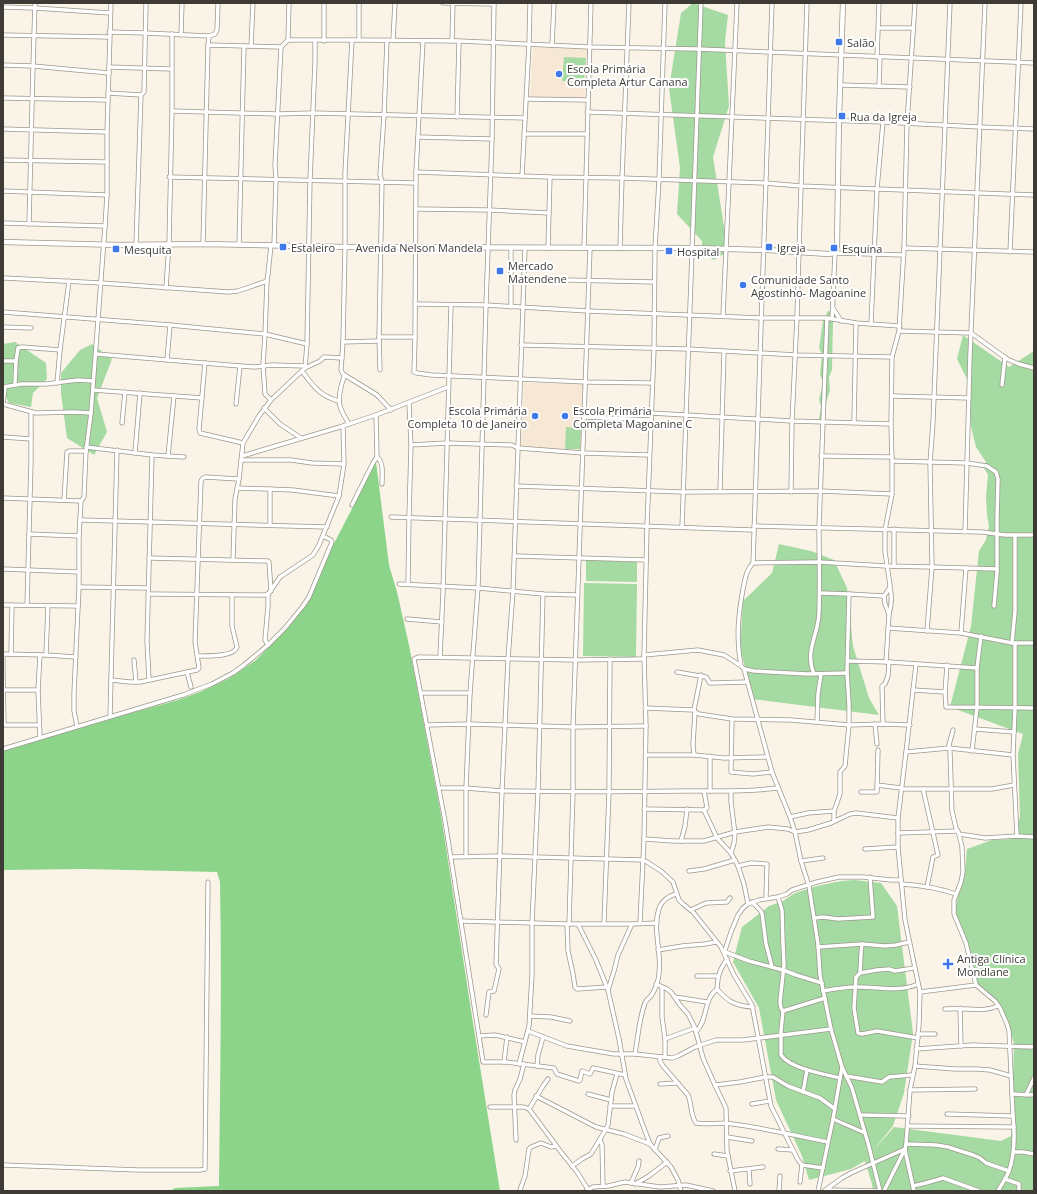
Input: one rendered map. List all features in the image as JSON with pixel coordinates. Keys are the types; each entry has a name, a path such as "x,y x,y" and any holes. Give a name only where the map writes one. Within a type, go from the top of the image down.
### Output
{"street":[{"path":"77,726 74,711 79,587 79,536 81,501 84,497 86,449 91,413 96,354 107,195 106,132 110,3"},
{"path":"136,245 141,95 144,91 145,68 146,3"},
{"path":"181,35 182,3"},
{"path":"110,32 209,36 215,34 217,30 218,3"},
{"path":"251,46 253,3"},
{"path":"271,400 265,396 263,365 267,281 273,245 277,114 281,47 288,40 289,3"},
{"path":"324,3 324,41"},
{"path":"359,3 359,40"},
{"path":"393,40 395,3"},
{"path":"443,3 494,4 492,139 487,248 483,444 478,588 470,692 466,788 466,856"},
{"path":"452,41 453,3"},
{"path":"522,176 527,99 530,3"},
{"path":"552,45 554,3"},
{"path":"584,248 590,3"},
{"path":"620,248 629,3"},
{"path":"640,923 646,755 644,657 646,560 654,349 655,248 659,180 660,114 665,3"},
{"path":"682,527 698,49 701,3"},
{"path":"723,316 737,3"},
{"path":"772,3 754,528 752,563 748,569 738,614 737,629 738,648 742,667 748,682 758,719 759,729 772,772 795,832 801,861 809,886 823,991 831,1028 842,1067 852,1088 864,1134 874,1164 880,1191 825,1190"},
{"path":"791,492 800,186 808,3"},
{"path":"832,319 837,246 838,121 843,3"},
{"path":"878,86 880,3"},
{"path":"883,724 882,686 885,684 888,676 888,628 892,600 886,566 885,530 892,494 892,357 900,332 904,255 907,123 915,3"},
{"path":"927,631 932,567 930,463 950,3"},
{"path":"965,532 985,3"},
{"path":"1010,252 1021,3"},
{"path":"3,7 35,5 110,13"},
{"path":"29,224 32,130 32,66 35,5"},
{"path":"879,28 913,28"},
{"path":"166,288 169,244 172,34"},
{"path":"3,35 109,37"},
{"path":"203,244 209,36"},
{"path":"288,40 459,41 1034,63"},
{"path":"352,40 346,181 343,342 341,370 342,373 377,395 391,410"},
{"path":"380,370 379,336 382,182 380,175 387,40"},
{"path":"315,41 310,180 308,344 304,368 319,392 338,402"},
{"path":"423,41 416,172 414,372 449,376 586,382 652,383"},
{"path":"456,117 459,41"},
{"path":"208,45 281,47"},
{"path":"239,245 244,46"},
{"path":"3,65 109,73"},
{"path":"109,67 171,69"},
{"path":"840,85 910,87"},
{"path":"108,94 141,95"},
{"path":"3,98 108,100"},
{"path":"527,99 587,100"},
{"path":"172,111 525,118"},
{"path":"587,112 883,122 1034,129"},
{"path":"871,324 877,189 883,122"},
{"path":"3,129 106,132"},
{"path":"524,134 586,134"},
{"path":"418,137 492,139"},
{"path":"3,160 106,162"},
{"path":"416,172 622,178 694,182 765,183 800,186 1034,195"},
{"path":"169,177 416,183"},
{"path":"548,248 550,177"},
{"path":"3,191 107,195"},
{"path":"416,209 549,213"},
{"path":"3,223 105,226"},
{"name":"Avenida Nelson Mandela","path":"3,242 104,245 203,244 345,247 692,248 798,251 828,254 836,253"},
{"path":"511,248 511,307"},
{"path":"486,1015 489,992 494,991 499,969 496,964 499,856 516,521 525,248"},
{"path":"590,248 573,727 571,858 567,941 575,987 577,989 608,989"},
{"path":"904,248 1034,252"},
{"path":"836,253 904,255"},
{"path":"4,278 229,292 238,291 267,281"},
{"path":"524,279 654,282"},
{"path":"58,383 60,350 69,281"},
{"path":"415,304 486,305 761,318 827,318 856,324 900,326"},
{"path":"440,657 451,305"},
{"path":"832,307 841,321"},
{"path":"3,312 265,334 308,344"},
{"path":"814,674 811,667 810,649 819,619 819,528 827,318"},
{"path":"854,422 856,324"},
{"path":"168,360 170,325"},
{"path":"3,327 31,328"},
{"path":"900,332 972,333 1004,357 1019,364 1034,368"},
{"path":"379,336 415,337"},
{"path":"343,342 379,341"},
{"path":"521,345 688,349 759,354 892,357"},
{"path":"15,384 16,362 20,347 60,350"},
{"path":"720,491 724,351"},
{"path":"96,354 240,366 263,365 304,368"},
{"path":"233,560 235,499 243,443 264,408 304,368 317,363 324,357 342,358"},
{"path":"1002,384 1004,357"},
{"path":"3,361 16,362"},
{"path":"205,363 199,429 200,433 243,443"},
{"path":"236,404 240,366"},
{"path":"345,375 342,379 338,402 349,424"},
{"path":"91,413 74,412 43,414 3,404 4,387 15,384 46,384 78,380 93,381"},
{"path":"241,458 391,410 448,387"},
{"path":"93,390 202,398"},
{"path":"122,423 125,392"},
{"path":"135,453 140,393"},
{"path":"168,456 174,396"},
{"path":"892,396 969,398"},
{"path":"408,584 411,445 409,403"},
{"path":"264,408 280,424 301,438"},
{"path":"27,605 31,412"},
{"path":"651,414 891,424"},
{"path":"376,415 378,456 381,463 382,484"},
{"path":"584,417 651,420"},
{"path":"269,593 280,577 313,555 327,527 339,496 344,464 343,426"},
{"path":"3,436 31,439"},
{"path":"411,445 447,443 483,444 583,453 650,455"},
{"path":"64,500 67,452 69,451 86,449 117,450 184,458"},
{"path":"110,717 117,450"},
{"path":"149,680 147,647 152,455"},
{"path":"352,505 378,456"},
{"path":"821,456 967,464 986,466 996,472 998,479 996,534 997,569 994,606"},
{"path":"241,458 344,464"},
{"path":"111,680 136,682 198,669 198,656 195,647 200,486 202,479 206,477 239,479"},
{"path":"516,486 684,492 820,491 892,494"},
{"path":"237,488 293,490 339,496"},
{"path":"270,489 270,525"},
{"path":"3,498 81,501"},
{"path":"391,517 682,527 894,529 1034,535"},
{"path":"80,520 327,527"},
{"path":"894,529 894,566"},
{"path":"29,534 79,536"},
{"path":"1015,535 1015,708 1013,755 1017,836"},
{"path":"3,749 183,695 212,684 238,670 268,645 290,622 309,597 332,542 323,536"},
{"path":"514,556 646,560"},
{"path":"149,558 268,560 269,593 265,640 268,645"},
{"path":"752,563 819,562 886,566 997,569"},
{"path":"961,633 966,568"},
{"path":"3,569 79,572"},
{"path":"399,584 578,595"},
{"path":"889,614 884,596 890,585"},
{"path":"79,587 148,588"},
{"path":"148,594 232,595 269,593"},
{"path":"820,593 884,596"},
{"path":"519,1064 528,1031 530,1016 533,958 532,923 538,791 543,594"},
{"path":"834,821 834,811 840,794 840,772 845,766 849,725 847,674 849,594"},
{"path":"198,656 220,655 233,652 237,649 232,621 232,595"},
{"path":"3,605 78,606"},
{"path":"11,654 12,605"},
{"path":"46,655 48,606"},
{"path":"407,619 442,622"},
{"path":"888,628 961,633 1014,644 1034,644"},
{"path":"972,751 977,707 977,668 981,636"},
{"path":"625,1075 593,1068 590,1074 582,1071 579,1081 558,1074 554,1068 504,1062 482,1062 440,788 414,659 418,657 440,657 610,660 698,650 724,655 742,667 754,671 807,674 847,674"},
{"path":"39,725 3,725 3,654 76,657"},
{"path":"40,655 38,690 40,737"},
{"path":"134,660 136,682"},
{"path":"604,924 609,792 610,660"},
{"path":"848,661 947,665 977,668"},
{"path":"884,1191 905,1149 906,1144 910,1090 912,1074 915,1066 920,1004 920,992 905,920 898,847 898,818 910,726 916,664"},
{"path":"947,665 945,692 946,707 1034,708"},
{"path":"807,674 811,667"},
{"path":"187,672 191,687"},
{"path":"677,672 706,677 710,683 748,682"},
{"path":"817,722 818,694 821,674"},
{"path":"694,755 693,744 695,711 701,676"},
{"path":"3,690 38,690"},
{"path":"913,690 945,692"},
{"path":"421,693 470,692"},
{"path":"644,708 695,711 732,718 791,720 849,725 883,724 910,726"},
{"path":"732,718 730,771 753,774 772,772"},
{"path":"427,725 469,724 573,727 646,726"},
{"path":"875,724 877,744"},
{"path":"975,729 1014,732"},
{"path":"953,730 949,748 952,811 962,847 963,872 956,894 953,908 954,914 966,943 976,985 995,1001 998,1006 1007,1024 1010,1046 1014,1152 1009,1171 998,1191"},
{"path":"906,752 949,748 1013,755"},
{"path":"862,792 877,792 878,750"},
{"path":"646,755 694,755 724,758 767,757"},
{"path":"710,756 710,791"},
{"path":"878,785 923,789 992,789 1014,785"},
{"path":"440,788 573,792 730,792 778,788"},
{"path":"923,789 938,854 933,857 927,886"},
{"path":"704,791 707,808 704,810"},
{"path":"730,792 735,832 735,839 731,853"},
{"path":"644,809 704,810"},
{"path":"681,841 687,809"},
{"path":"704,810 717,838 731,853 738,866 747,898 750,903 762,913 766,944 772,967"},
{"path":"790,817 808,813 834,811"},
{"path":"644,839 704,841 747,829 773,827 788,829 795,832 808,830 856,813 898,818"},
{"path":"898,833 932,831 958,832 985,838 1017,836 1034,837"},
{"path":"864,849 898,847"},
{"path":"451,857 499,856 643,860 650,863 670,879 676,888 676,894 683,904 691,910 724,952 734,975 753,1007 771,1106 798,1160 802,1165 823,1168"},
{"path":"801,861 823,858"},
{"path":"689,871 704,869 735,860"},
{"path":"738,866 767,864 766,898"},
{"path":"724,952 738,915 743,908 750,903 766,898 778,897 792,890 809,886 817,882 839,877 870,877 927,886 956,894"},
{"path":"814,918 823,917 838,919 873,917 870,877"},
{"path":"3,1165 139,1170 205,1169 208,882"},
{"path":"635,1054 640,1021 645,1003 651,995 659,974 657,923 659,907 667,898 676,894"},
{"path":"778,897 782,910 784,954 780,1002 781,1008 784,1011 781,1034 782,1058 807,1070 840,1078"},
{"path":"691,910 706,903 728,902 730,898"},
{"path":"460,921 568,924 657,923"},
{"path":"578,924 596,960 608,989 625,1075 650,1144 671,1167 680,1185 681,1191"},
{"path":"608,989 618,955 632,924"},
{"path":"658,950 716,942"},
{"path":"818,947 862,944 885,946 909,942"},
{"path":"860,973 860,954 862,944"},
{"path":"724,952 822,983"},
{"path":"665,1039 695,1030 702,1024 707,1002 713,992 717,989 718,976 727,959"},
{"path":"914,968 895,971 889,969 877,970 860,973 856,976 854,1013 860,1034 878,1031 918,1036 935,1034"},
{"path":"696,976 718,976"},
{"path":"656,984 671,992 688,1014 695,1030 703,1058 727,1110 726,1123 728,1156 734,1191"},
{"path":"823,991 855,987 912,987 918,984"},
{"path":"920,992 976,985"},
{"path":"662,987 662,1017 665,1039 665,1057"},
{"path":"717,989 728,1001 753,1007"},
{"path":"675,997 707,1002"},
{"path":"784,1011 825,998"},
{"path":"945,1009 991,1009 998,1006"},
{"path":"960,1008 961,1046"},
{"path":"530,1016 551,1017 570,1021"},
{"path":"528,1031 567,1046 621,1054 672,1058 699,1045 719,1039 743,1040 831,1028"},
{"path":"479,1036 495,1035 525,1042"},
{"path":"504,1062 507,1037"},
{"path":"536,1066 539,1047 543,1037"},
{"path":"916,1049 961,1046 1034,1047"},
{"path":"660,1057 660,1061 663,1066 688,1095 696,1123 726,1123 749,1126 828,1142"},
{"path":"516,1140 514,1107 515,1090 522,1075 524,1064"},
{"path":"915,1066 990,1070 1011,1076"},
{"path":"818,1191 842,1067"},
{"path":"803,1092 807,1070"},
{"path":"572,1166 591,1154 608,1125 611,1100 617,1074"},
{"path":"846,1076 882,1082 889,1077 912,1074"},
{"path":"715,1085 773,1077 788,1086 820,1098 835,1108"},
{"path":"1026,1094 1034,1078"},
{"path":"529,1109 544,1083 548,1079"},
{"path":"660,1084 678,1083"},
{"path":"910,1090 974,1089"},
{"path":"588,1094 611,1100"},
{"path":"1012,1094 1034,1094"},
{"path":"536,1096 596,1127 624,1134 650,1144"},
{"path":"752,1104 770,1101"},
{"path":"610,1106 636,1106"},
{"path":"490,1107 524,1107 529,1109 572,1166 587,1191 593,1187 625,1182 660,1187 692,1185 713,1191"},
{"path":"947,1114 1013,1116"},
{"path":"860,1115 909,1116"},
{"path":"833,1119 864,1134"},
{"path":"908,1126 1014,1127"},
{"path":"655,1150 659,1138 668,1136"},
{"path":"727,1137 752,1141"},
{"path":"600,1140 602,1145 603,1186"},
{"path":"520,1190 525,1176 529,1149 541,1143 551,1148 556,1146"},
{"path":"906,1144 948,1146 980,1158 986,1163 1009,1171"},
{"path":"778,1149 793,1150"},
{"path":"825,1190 842,1178 905,1149"},
{"path":"905,1149 914,1191"},
{"path":"1014,1152 1034,1154"},
{"path":"714,1154 728,1156"},
{"path":"633,1183 639,1161"},
{"path":"633,1183 649,1176 667,1162"},
{"path":"800,1182 802,1165"},
{"path":"730,1171 763,1167"},
{"path":"749,1169 750,1184"},
{"path":"779,1191 780,1176"},
{"path":"913,1186 926,1184 943,1178 979,1191"},
{"path":"1005,1179 1019,1184 1019,1191"}],"shaded area":[{"name":"Escola Primária Completa Artur Canana","path":"533,47 587,49 585,98 530,98"},
{"path":"524,383 584,384 581,451 547,448 521,448"}],"green space":[{"path":"693,3 728,15 725,42 729,106 713,157 725,233 724,254 714,260 702,253 702,241 677,214 680,168 669,88 681,13"},
{"path":"564,57 586,58 584,82 562,81"},
{"path":"828,311 838,312 840,319 833,322 832,370 829,377 830,390 826,403 825,418 821,421 819,420 821,406 819,400 823,383 820,374 822,354 819,348 823,321"},
{"path":"963,335 1009,367 1034,351 1034,1191 873,1191 865,1161 851,1169 809,1180 802,1156 776,1100 759,1008 733,962 742,927 769,906 783,901 795,893 817,886 841,881 854,880 881,883 897,906 913,1033 904,1093 893,1126 872,1152 894,1127 1001,1141 1011,1136 1014,1043 1003,1010 995,999 990,997 977,984 968,943 955,914 957,900 964,879 967,849 992,840 1013,839 1020,817 1018,754 1023,734 950,707 971,626 979,551 986,540 989,526 986,497 988,475 984,468 986,462 976,447 971,427 970,385 957,359"},
{"path":"15,342 46,363 47,379 33,393 31,407 9,403 3,392 3,344"},
{"path":"92,344 112,359 97,398 107,432 94,455 67,438 61,394 61,373 80,350"},
{"path":"566,427 581,428 580,449 565,449"},
{"path":"376,462 389,565 397,592 409,645 441,815 500,1191 170,1191 175,1188 219,1186 221,958 220,882 217,872 84,869 3,870 3,751 70,730 178,700 228,679 256,660 287,629 310,597 326,559"},
{"path":"779,544 811,551 834,560 847,588 853,646 869,698 879,715 752,699 740,646 743,601 772,573"},
{"path":"586,560 637,562 637,582 586,581"},
{"path":"584,583 637,584 636,657 583,656"}],"place":[{"name":"Salão","path":"839,42"},
{"name":"Escola Primária Completa Artur Canana","path":"559,74"},
{"name":"Rua da Igreja","path":"842,116"},
{"name":"Estaleiro","path":"283,247"},
{"name":"Igreja","path":"769,247"},
{"name":"Esquina","path":"834,248"},
{"name":"Mesquita","path":"116,249"},
{"name":"Hospital","path":"669,251"},
{"name":"Mercado Matendene","path":"500,271"},
{"name":"Comunidade Santo Agostinho- Magoanine","path":"743,285"},
{"name":"Escola Primária Completa 10 de Janeiro","path":"535,416"},
{"name":"Escola Primária Completa Magoanine C","path":"565,416"},
{"name":"Antiga Clínica Mondlane","path":"948,964"}]}
